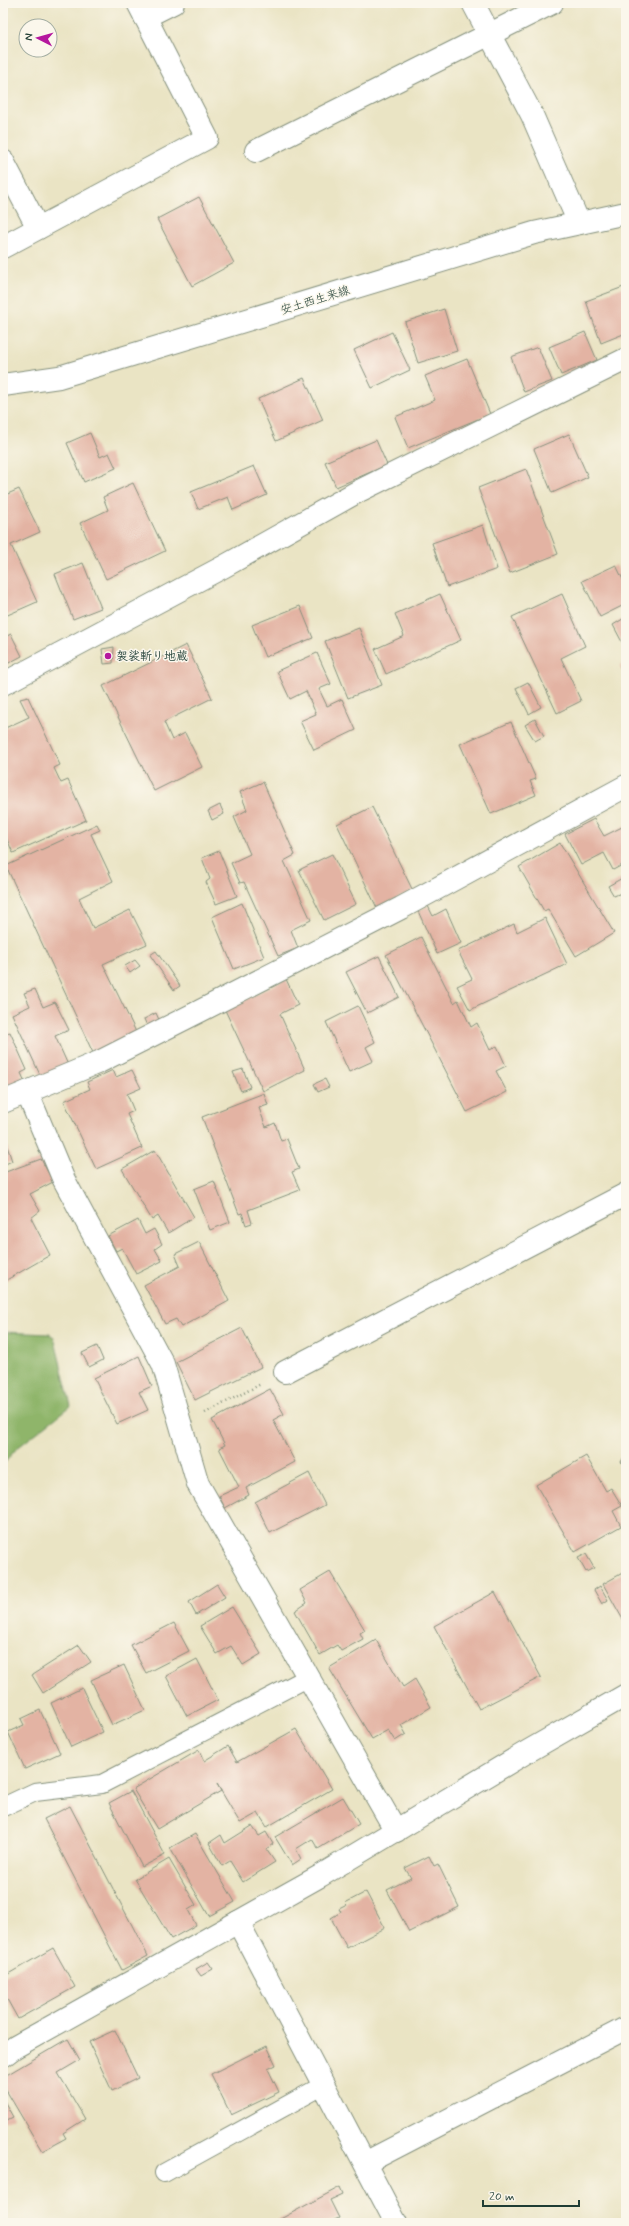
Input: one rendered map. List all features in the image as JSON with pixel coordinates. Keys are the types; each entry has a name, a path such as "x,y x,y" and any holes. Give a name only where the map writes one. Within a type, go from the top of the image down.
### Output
{"street":[{"path":"3,247 207,138 141,10 173,3"},
{"path":"473,3 532,115 579,223"},
{"path":"256,151 552,3"},
{"path":"3,161 38,228"},
{"name":"安土西生来線","path":"3,385 59,377 534,234 626,213"},
{"path":"3,684 223,567 356,492 626,359"},
{"path":"3,1102 99,1062 206,1008 401,908 626,786"},
{"path":"27,1092 63,1178 162,1364 182,1425 198,1484 396,1830"},
{"path":"285,1372 626,1194"},
{"path":"3,2056 238,1922 396,1830 525,1752 626,1695"},
{"path":"238,1922 396,2223"},
{"path":"365,2163 626,2028"}],"lane":[{"path":"3,1807 35,1792 102,1784 309,1677"},
{"path":"164,2173 324,2085"}],"path":[{"path":"182,1425 285,1372"}],"green space":[{"path":"3,1332 49,1334 54,1337 71,1406 16,1449 3,1465"}],"building":[{"path":"199,197 234,263 192,286 157,219"},
{"path":"626,286 626,333 601,343 586,301"},
{"path":"444,309 457,351 418,363 405,322"},
{"path":"392,332 410,370 372,388 354,350"},
{"path":"585,332 597,360 561,375 549,347"},
{"path":"538,347 552,381 524,392 511,357"},
{"path":"467,359 490,414 408,448 395,417 435,400 425,376"},
{"path":"304,378 323,420 276,441 258,399"},
{"path":"90,433 100,457 109,453 116,468 84,482 67,443"},
{"path":"569,434 588,477 552,493 534,449"},
{"path":"376,440 387,465 336,487 325,462"},
{"path":"254,466 267,495 233,510 228,497 198,509 191,492"},
{"path":"526,469 558,554 510,573 478,488"},
{"path":"133,483 165,551 106,579 80,523 108,510 103,497"},
{"path":"19,489 40,532 11,545 37,602 3,617 3,496"},
{"path":"483,525 497,569 447,587 432,543"},
{"path":"83,563 101,608 73,619 55,574"},
{"path":"616,565 626,586 626,604 600,617 582,581"},
{"path":"440,594 461,640 386,674 375,649 404,636 395,614"},
{"path":"562,594 585,646 561,658 581,701 557,713 512,617"},
{"path":"300,606 313,638 265,657 252,625"},
{"path":"626,617 626,640 622,642 613,625"},
{"path":"359,628 382,685 348,698 325,641"},
{"path":"11,634 22,656 3,666 3,638"},
{"path":"186,645 212,698 164,722 172,740 185,733 202,767 154,791 103,686"},
{"name":"袈裟斬り地蔵","path":"114,647 113,663 104,664 102,649"},
{"path":"317,653 331,684 319,689 327,706 342,699 356,730 314,750 300,721 316,714 306,691 290,699 277,671"},
{"path":"626,663 626,678 620,666"},
{"path":"528,682 541,707 529,714 516,688"},
{"path":"28,697 60,765 54,768 61,783 68,780 86,820 13,853 3,830 3,729 29,717 20,699"},
{"path":"535,719 544,736 535,741 525,725"},
{"path":"511,722 536,779 530,781 536,795 491,814 460,744"},
{"path":"263,782 295,855 284,861 311,920 291,930 298,948 278,956 244,882 240,883 231,863 250,854 234,817 247,810 240,792"},
{"path":"220,805 224,814 212,820 208,811"},
{"path":"372,807 413,891 377,908 337,824"},
{"path":"594,819 604,836 626,825 626,863 613,870 604,853 581,865 565,834"},
{"path":"97,824 100,830 91,834 113,881 79,898 93,928 130,910 147,944 103,964 137,1034 94,1055 6,866"},
{"path":"560,843 614,933 576,956 548,909 544,911 519,867"},
{"path":"219,851 237,896 216,904 206,882 210,879 202,858"},
{"path":"332,854 356,904 324,920 299,870"},
{"path":"626,876 626,891 614,896 608,886"},
{"path":"242,903 264,957 234,969 212,917"},
{"path":"428,906 433,916 446,909 461,943 437,954 418,911"},
{"path":"545,918 567,964 470,1010 457,986 472,979 458,951 514,924 517,932"},
{"path":"421,937 454,1003 458,1000 471,1027 477,1023 490,1050 497,1046 506,1066 496,1071 507,1092 467,1112 386,955"},
{"path":"156,951 180,986 174,990 150,955"},
{"path":"379,956 399,997 367,1013 346,972"},
{"path":"135,960 140,966 130,973 125,966"},
{"path":"286,979 298,1005 280,1014 305,1070 263,1091 225,1010"},
{"path":"35,989 43,1007 55,1002 69,1030 55,1036 68,1065 41,1077 12,1014 30,1006 24,993"},
{"path":"358,1006 375,1042 366,1047 373,1061 349,1072 326,1022"},
{"path":"156,1013 160,1022 148,1028 144,1019"},
{"path":"10,1032 27,1070 21,1073 25,1082 3,1091 3,1035"},
{"path":"243,1069 250,1087 241,1091 233,1072"},
{"path":"113,1070 116,1077 132,1070 141,1088 127,1094 134,1111 127,1114 142,1148 96,1169 64,1101 90,1089 87,1082"},
{"path":"325,1079 329,1087 318,1092 314,1084"},
{"path":"264,1093 268,1105 259,1108 266,1127 275,1123 281,1141 287,1139 299,1169 292,1172 300,1190 248,1210 252,1223 246,1225 242,1213 239,1214 202,1117"},
{"path":"7,1146 12,1161 3,1165 3,1148"},
{"path":"155,1150 194,1217 168,1233 158,1216 152,1220 122,1169"},
{"path":"41,1159 53,1182 30,1194 40,1211 31,1218 50,1255 3,1282 3,1173"},
{"path":"214,1181 230,1222 210,1230 194,1189"},
{"path":"138,1220 145,1234 154,1229 162,1244 155,1249 162,1261 136,1274 122,1248 116,1251 108,1236"},
{"path":"199,1242 229,1301 181,1327 176,1319 165,1324 144,1285 180,1266 175,1254"},
{"path":"242,1328 261,1367 195,1400 176,1362"},
{"path":"97,1346 103,1360 89,1367 82,1353"},
{"path":"139,1356 152,1386 139,1392 148,1410 117,1424 94,1378"},
{"path":"270,1389 284,1414 273,1420 295,1462 246,1488 249,1495 225,1508 219,1496 239,1487 219,1448 225,1445 212,1420"},
{"path":"626,1453 626,1465 621,1462"},
{"path":"586,1456 606,1491 611,1488 622,1506 613,1511 621,1526 575,1552 536,1485"},
{"path":"309,1473 325,1505 270,1533 255,1502"},
{"path":"586,1554 594,1568 586,1572 578,1558"},
{"path":"626,1571 626,1625 603,1584"},
{"path":"330,1572 365,1630 360,1633 363,1639 341,1651 337,1645 320,1655 295,1611 307,1603 300,1590"},
{"path":"217,1584 225,1597 196,1615 189,1602"},
{"path":"600,1586 608,1600 602,1604 594,1590"},
{"path":"495,1592 541,1677 479,1709 434,1626"},
{"path":"232,1607 261,1654 243,1665 231,1646 217,1654 200,1626"},
{"path":"174,1623 189,1651 146,1673 131,1645"},
{"path":"376,1640 403,1687 415,1679 431,1707 401,1725 406,1734 395,1741 388,1730 372,1739 329,1668"},
{"path":"79,1645 91,1662 43,1693 32,1675"},
{"path":"197,1659 218,1700 187,1716 166,1676"},
{"path":"124,1665 145,1710 112,1725 91,1680"},
{"path":"82,1688 103,1732 71,1747 51,1703"},
{"path":"40,1710 60,1753 25,1769 8,1732 24,1725 21,1719"},
{"path":"296,1729 332,1789 267,1827 258,1813 240,1823 217,1784 221,1791 157,1829 133,1789 199,1750 204,1761 228,1746 237,1762"},
{"path":"131,1791 165,1855 142,1867 109,1803"},
{"path":"343,1797 359,1824 318,1849 312,1839 296,1849 301,1859 292,1865 275,1837"},
{"path":"70,1806 148,1956 122,1970 44,1819"},
{"path":"252,1826 259,1836 266,1832 273,1844 266,1849 275,1862 243,1882 230,1861 222,1866 209,1843 221,1835 225,1843"},
{"path":"195,1834 235,1902 209,1916 170,1848"},
{"path":"429,1856 434,1866 438,1864 459,1907 409,1932 387,1890 411,1878 405,1868"},
{"path":"169,1859 196,1905 188,1910 196,1925 171,1939 135,1879"},
{"path":"366,1892 385,1928 347,1948 331,1918 341,1912 339,1909 347,1905 345,1903"},
{"path":"53,1948 75,1987 18,2019 3,1992 3,1977"},
{"path":"208,1962 213,1969 201,1976 196,1969"},
{"path":"115,2030 138,2078 112,2091 89,2042"},
{"path":"68,2039 80,2060 58,2073 85,2119 63,2133 66,2138 42,2151 3,2085 3,2077"},
{"path":"267,2046 276,2065 268,2069 279,2092 231,2115 211,2074"},
{"path":"3,2099 13,2117 3,2122"},
{"path":"340,2187 343,2194 330,2200 339,2218 328,2223 273,2223"}],"place":[{"name":"袈裟斬り地蔵","path":"108,656"}]}
